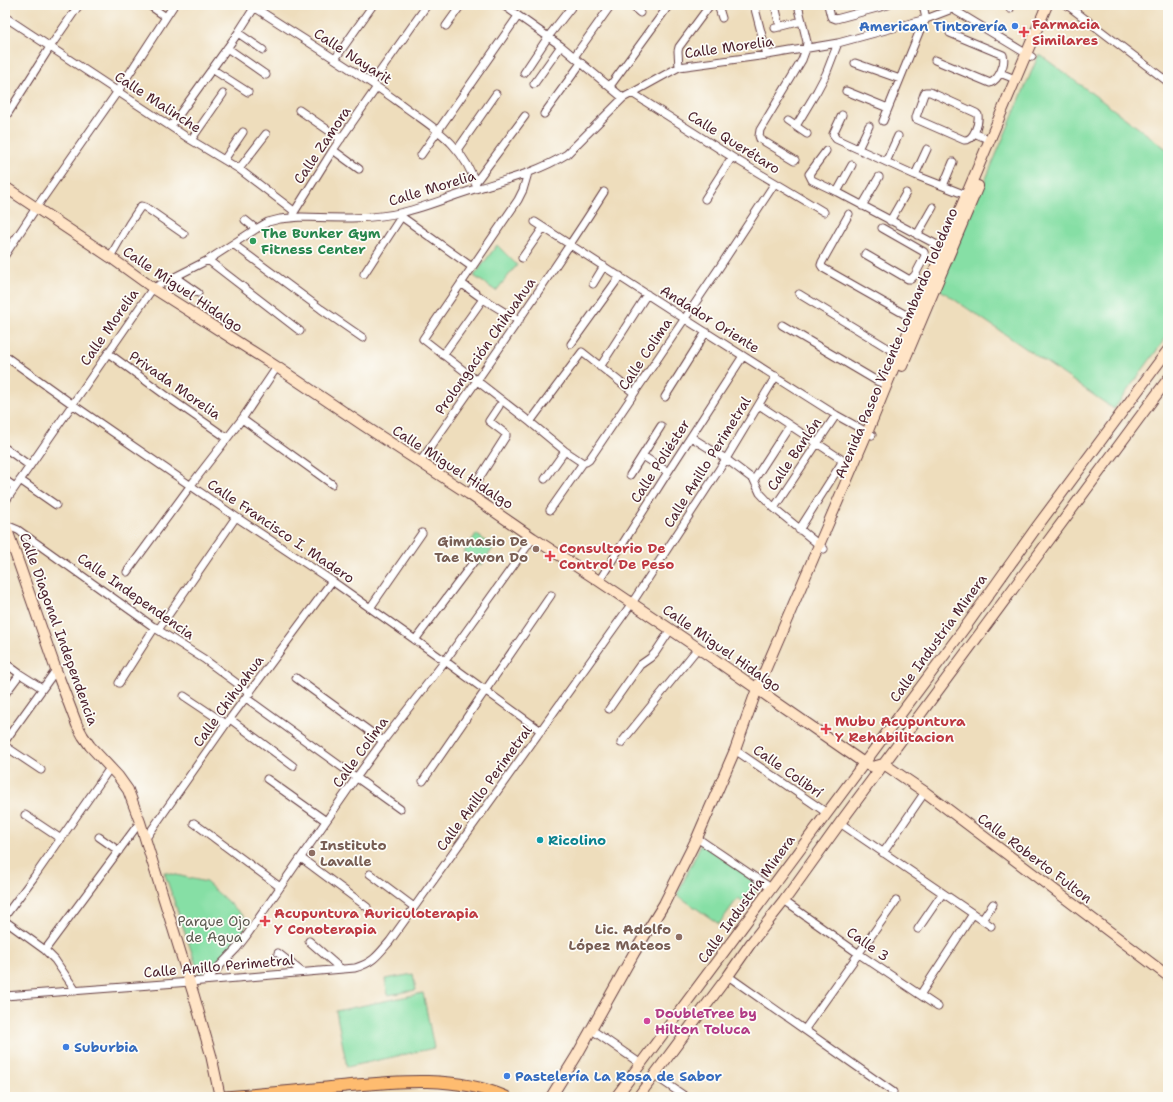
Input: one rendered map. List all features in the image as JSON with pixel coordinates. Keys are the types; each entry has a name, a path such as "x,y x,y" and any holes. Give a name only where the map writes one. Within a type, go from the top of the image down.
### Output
{"main road":[{"name":"Avenida Paseo Vicente Lombardo Toledano","path":"551,1097 592,1030 634,953 664,904 697,838 735,750 757,689 822,547 870,434 1029,55 1047,5"},
{"name":"Avenida Paseo Vicente Lombardo Toledano","path":"870,434 887,385 914,318 933,283 943,248 1016,79 1054,5"},
{"name":"Calle Miguel Hidalgo","path":"5,187 110,257 153,288 277,367 671,629 864,763 871,767 884,764"},
{"name":"Calle Industria Minera","path":"616,1097 969,622 1036,528 1168,350"},
{"path":"638,1097 1168,379"},
{"name":"Calle Diagonal Independencia","path":"5,525 77,725 90,746 118,776 128,790 146,838 190,982 211,1055 220,1097"},
{"name":"Calle Roberto Fulton","path":"884,764 925,792 1168,976"},
{"path":"738,934 751,943"},
{"path":"225,1097 376,1083 414,1082 453,1083 466,1085 491,1091 506,1097"}],"street":[{"path":"5,118 50,47 80,5"},
{"path":"150,5 166,17"},
{"path":"5,255 118,91 174,5"},
{"path":"335,59 373,5"},
{"name":"Calle Zamora","path":"292,214 427,5"},
{"path":"446,26 461,5"},
{"path":"503,5 561,46 623,98"},
{"path":"524,73 548,37 573,5"},
{"path":"574,57 611,5"},
{"path":"631,5 640,13"},
{"path":"610,86 669,5"},
{"path":"679,67 679,47 710,5"},
{"path":"718,5 722,18"},
{"path":"754,5 767,55"},
{"path":"775,5 777,28 802,21"},
{"path":"795,160 759,136 760,130 802,60 806,49 807,42 798,5"},
{"path":"828,5 831,17 836,19 888,5"},
{"path":"883,121 920,30 926,19 923,5"},
{"path":"1067,5 1168,82"},
{"path":"171,126 238,33 254,6"},
{"name":"Calle Nayarit","path":"254,6 375,85 439,131 464,159 471,171 476,186"},
{"path":"949,7 1029,55"},
{"name":"Calle Morelia","path":"5,502 153,288 208,260 268,222 292,214 301,217 369,217 403,214 476,186 528,173 557,160 566,154 623,98 679,67 767,55 838,43 926,19 949,7"},
{"path":"421,155 518,16"},
{"name":"Calle Malinche","path":"5,17 191,140 239,169 292,214"},
{"path":"238,33 263,50"},
{"path":"935,60 990,83 995,81 1000,73 1004,59 1003,55 950,33"},
{"path":"796,126 820,86 838,43"},
{"path":"534,84 561,46"},
{"path":"227,48 266,75"},
{"path":"544,114 581,63"},
{"path":"855,63 900,79"},
{"path":"212,69 248,92"},
{"path":"1000,73 1016,79"},
{"path":"846,91 888,108"},
{"path":"925,92 930,92 976,112 979,118 974,133 970,139 964,140 916,119 925,92"},
{"name":"Calle Querétaro","path":"632,93 732,157 824,212"},
{"path":"191,140 223,94"},
{"path":"457,150 496,94"},
{"path":"299,110 341,139"},
{"path":"842,115 833,134 836,139 915,175 966,195"},
{"path":"476,186 525,116"},
{"path":"788,121 807,134"},
{"path":"858,149 869,126"},
{"path":"224,160 243,132"},
{"path":"974,133 990,140"},
{"path":"239,169 266,134"},
{"path":"886,162 898,136"},
{"path":"915,175 928,149"},
{"path":"333,150 360,169"},
{"path":"826,150 809,174 812,180 943,248"},
{"path":"705,199 732,157"},
{"path":"943,186 953,162"},
{"path":"837,192 852,165"},
{"path":"528,173 523,190 518,200 423,339 565,451 586,461"},
{"path":"862,206 879,177"},
{"name":"Calle Colima","path":"550,510 634,393 775,183"},
{"name":"Prolongación Chihuahua","path":"420,462 570,245 604,192"},
{"path":"890,220 906,193"},
{"path":"110,257 141,206 145,207 184,234"},
{"path":"917,235 933,207"},
{"path":"364,274 403,214 472,267"},
{"path":"849,214 821,265 823,268 906,315 914,318"},
{"path":"245,220 256,229"},
{"name":"Andador Oriente","path":"535,222 684,319 836,415 870,434"},
{"path":"522,258 543,228"},
{"path":"865,254 908,278 912,279 915,275 925,256 924,252 882,228"},
{"path":"233,244 363,338"},
{"path":"208,260 300,331"},
{"path":"593,284 604,266"},
{"path":"915,275 933,283"},
{"path":"571,344 620,276"},
{"path":"175,277 198,293"},
{"path":"461,283 518,321"},
{"path":"600,367 647,294"},
{"path":"799,294 900,354"},
{"path":"443,355 483,298"},
{"path":"782,325 877,381 887,385"},
{"path":"664,397 706,332"},
{"path":"530,422 582,352 634,393"},
{"name":"Privada Morelia","path":"108,353 168,397 228,438"},
{"name":"Calle Francisco I. Madero","path":"5,356 236,517 332,581 541,731"},
{"name":"Calle Poliéster","path":"599,581 743,356"},
{"path":"126,572 190,485 242,419 277,367"},
{"name":"Calle Anillo Perimetral","path":"5,996 355,968 369,962 377,956 390,941 632,603 726,459 776,376"},
{"path":"469,494 506,436 506,434 489,421 499,406"},
{"path":"759,406 840,458 842,461 842,464 799,530"},
{"name":"Calle Banlón","path":"774,508 836,415"},
{"path":"242,419 332,484"},
{"path":"630,475 661,426"},
{"path":"754,480 789,426"},
{"path":"691,437 726,459 754,480 760,493 774,508 799,530 822,547"},
{"path":"5,448 30,466"},
{"path":"545,479 565,451"},
{"path":"643,456 668,472"},
{"path":"5,480 15,487"},
{"path":"20,480 56,505"},
{"path":"119,683 236,517"},
{"name":"Calle Independencia","path":"5,525 18,530 204,660 248,696 356,778 400,809"},
{"path":"370,608 422,533"},
{"name":"Calle Colima","path":"206,980 237,948 247,935 356,778 445,661 533,538"},
{"path":"415,640 475,560"},
{"name":"Calle Chihuahua","path":"146,838 228,721 332,581"},
{"path":"423,781 551,595"},
{"path":"609,709 640,664 650,658 671,629"},
{"path":"621,743 698,648"},
{"path":"5,663 42,688"},
{"path":"5,741 56,670"},
{"path":"5,694 20,674"},
{"path":"296,678 383,741"},
{"path":"184,696 228,721 293,766"},
{"path":"5,746 41,770"},
{"name":"Calle Colibrí","path":"735,750 827,814"},
{"path":"5,916 110,768"},
{"path":"267,779 326,821"},
{"path":"883,853 925,792"},
{"path":"25,815 61,839"},
{"path":"45,950 140,822"},
{"path":"194,823 280,886"},
{"path":"840,823 990,926"},
{"path":"99,837 119,851"},
{"path":"697,838 770,888"},
{"path":"301,858 367,907"},
{"path":"370,874 414,907"},
{"path":"918,929 942,894"},
{"name":"Calle 3","path":"784,901 938,1007"},
{"path":"805,1029 896,901"},
{"path":"982,920 993,904"},
{"path":"920,995 973,914"},
{"path":"5,921 45,950 55,960 76,991"},
{"path":"309,941 341,968"},
{"path":"278,953 302,972"},
{"path":"728,976 893,1092"},
{"path":"592,1030 641,1064"},
{"path":"654,1075 686,1097"}],"green space":[{"path":"1039,54 1168,150 1168,335 1114,409 939,289"},
{"path":"497,245 517,265 496,291 474,276"},
{"path":"476,534 494,547 481,565 464,552"},
{"path":"701,844 762,883 747,904 738,898 719,924 677,895"},
{"name":"Parque Ojo de Agua","path":"164,872 206,882 248,920 237,948 200,976"},
{"path":"413,974 416,990 388,995 385,979"},
{"path":"423,993 434,1048 347,1067 336,1011"}],"place":[{"name":"American Tintorería","path":"1015,26"},
{"name":"Farmacia Similares","path":"1024,32"},
{"name":"The Bunker Gym Fitness Center","path":"253,241"},
{"name":"Gimnasio De Tae Kwon Do","path":"536,549"},
{"name":"Consultorio De Control De Peso","path":"550,556"},
{"name":"Mubu Acupuntura Y Rehabilitacion","path":"826,729"},
{"name":"Ricolino","path":"540,840"},
{"name":"Instituto Lavalle","path":"312,853"},
{"name":"Acupuntura Auriculoterapia Y Conoterapia","path":"265,921"},
{"name":"Lic. Adolfo López Mateos","path":"679,937"},
{"name":"DoubleTree by Hilton Toluca","path":"647,1021"},
{"name":"Suburbia","path":"66,1047"},
{"name":"Pastelería La Rosa de Sabor","path":"507,1076"}]}
